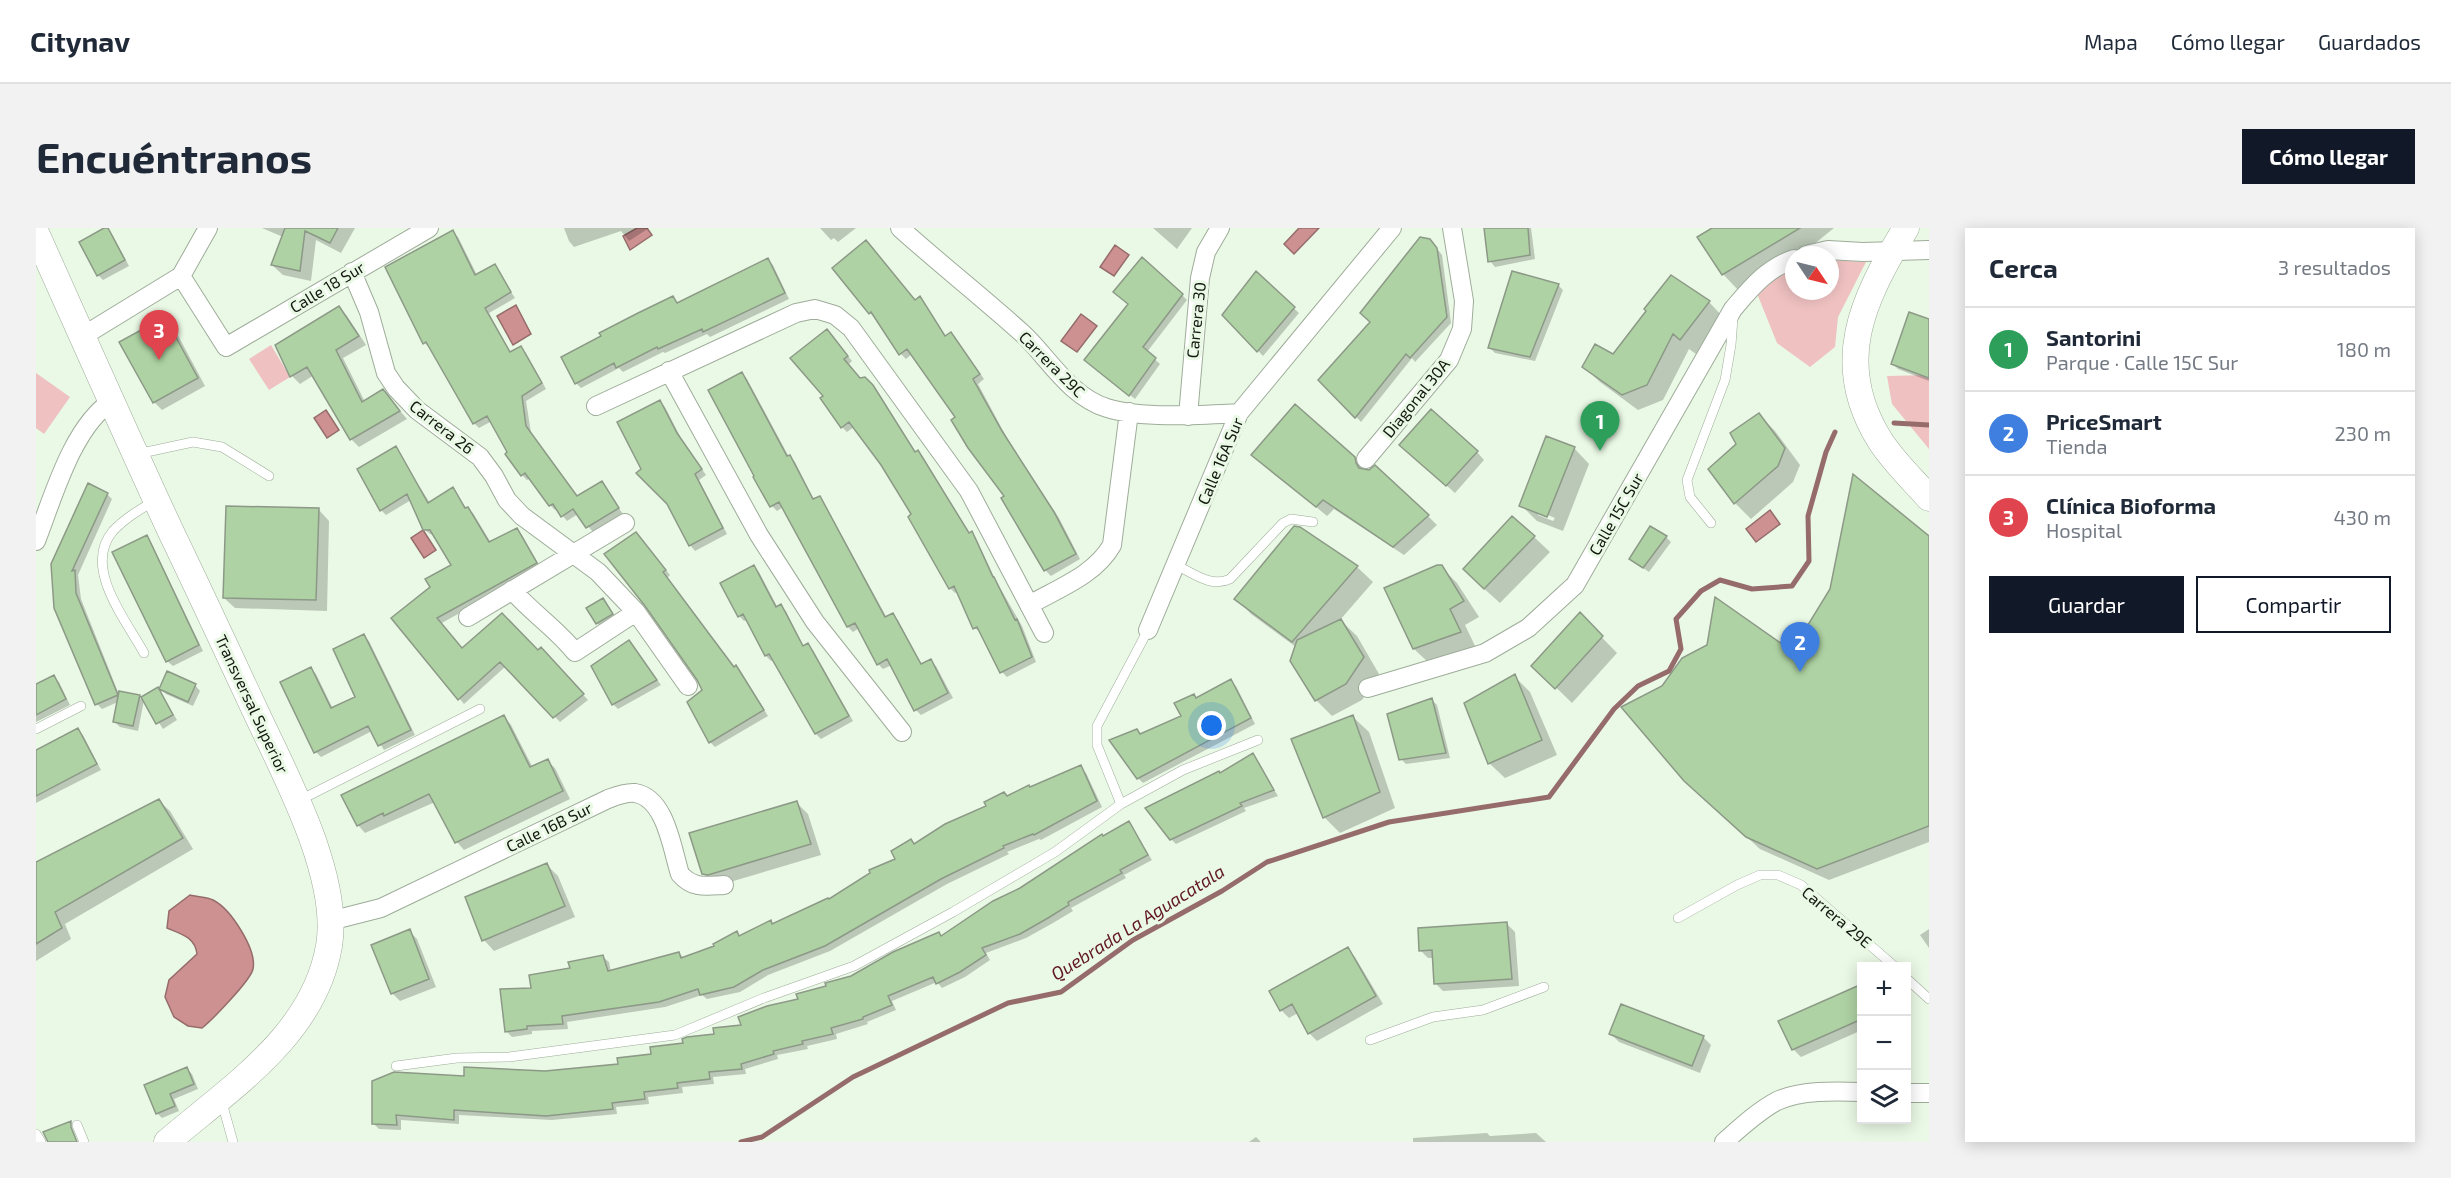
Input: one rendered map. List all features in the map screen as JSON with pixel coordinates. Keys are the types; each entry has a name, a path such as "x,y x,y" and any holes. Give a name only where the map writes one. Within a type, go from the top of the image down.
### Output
{"main road":[{"path":"1905,228 1878,275 1858,326 1854,352 1856,379 1860,401 1882,444 1929,498"},
{"name":"Transversal Superior","path":"36,233 156,500 297,802 325,879 330,921 329,946 322,973 306,1007 286,1036 260,1064 167,1142"}],"street":[{"path":"83,336 181,276 208,228"},
{"name":"Calle 18 Sur","path":"181,276 226,347 429,228"},
{"name":"Carrera 29C","path":"900,228 1022,333 1071,387 1090,401 1107,408 1129,412 1188,416 1239,413"},
{"name":"Carrera 30","path":"1188,416 1200,278 1206,252 1220,228"},
{"name":"Calle 16A Sur","path":"1148,630 1239,413 1392,228"},
{"name":"Diagonal 30A","path":"1366,459 1449,360 1462,329 1464,301 1452,228"},
{"path":"1839,251 1929,250"},
{"path":"1863,252 1878,275"},
{"name":"Calle 15C Sur","path":"1368,688 1485,653 1528,628 1575,585 1734,309 1756,281 1785,262"},
{"name":"Carrera 26","path":"352,272 369,312 386,373 396,388 417,410 480,457 507,500 522,516 598,572 636,612 688,686"},
{"path":"596,406 796,313 815,309 835,315 851,328 871,353 969,491 1044,633"},
{"path":"669,371 759,535 815,622 902,732"},
{"path":"36,541 75,443 87,422 99,409 112,401"},
{"path":"1029,604 1088,572 1104,559 1112,545 1129,412"},
{"path":"468,617 625,523"},
{"path":"513,590 525,606 563,637 575,652 636,612"},
{"name":"Calle 16B Sur","path":"330,921 381,908 608,799 635,793 648,798 658,807 680,874 687,882 698,887 724,885"},
{"path":"1724,1142 1744,1124 1778,1101 1822,1091 1857,1092"},
{"path":"1911,1093 1929,1093"}],"lane":[{"path":"1711,523 1690,497 1687,480 1725,380 1734,309"},
{"path":"136,455 152,449 193,442 222,447 269,476"},
{"path":"144,653 103,579 100,555 112,532 132,514 156,500"},
{"path":"1176,565 1210,582 1220,584 1230,579 1283,523 1299,518 1313,522"},
{"path":"1121,804 1097,745 1097,726 1148,630"},
{"path":"36,729 81,705"},
{"path":"297,802 480,709"},
{"path":"396,1066 457,1058 509,1057 675,1035 764,998 854,966 953,912 1055,852 1121,804 1183,770 1258,740"},
{"name":"Carrera 29E","path":"1678,918 1737,885 1760,875 1779,875 1801,885 1889,962"},
{"path":"1911,983 1929,999"},
{"path":"1370,1040 1433,1017 1483,1010 1544,987"},
{"path":"220,1097 232,1142"},
{"path":"77,1125 84,1142"},
{"path":"36,1134 40,1142"}],"shaded area":[{"path":"637,228 647,228 652,235 630,250 623,236"},
{"path":"1299,228 1319,228 1294,254 1284,244"},
{"path":"1115,245 1129,255 1114,276 1100,267"},
{"path":"1839,260 1866,262 1838,317 1835,347 1810,367 1777,343 1756,291 1785,269 1785,300 1839,300"},
{"path":"516,305 531,334 513,345 497,316"},
{"path":"1081,314 1097,326 1077,352 1061,341"},
{"path":"271,345 290,377 269,390 249,359"},
{"path":"36,373 70,397 44,434 36,428"},
{"path":"1929,375 1929,449 1892,404 1887,376"},
{"path":"326,410 339,430 327,438 314,418"},
{"path":"1770,510 1780,524 1756,542 1746,529"},
{"path":"423,530 436,550 424,558 411,538"},
{"path":"190,895 213,900 227,912 247,941 253,961 253,969 245,982 202,1028 188,1026 174,1017 165,997 169,980 197,954 190,940 167,928 169,911"}],"building":[{"path":"108,228 125,260 97,276 79,242"},
{"path":"285,228 338,228 330,243 305,231 300,271 271,265"},
{"path":"1484,228 1528,228 1530,255 1488,262"},
{"path":"1712,228 1800,228 1722,275 1697,237"},
{"path":"453,230 475,275 495,264 511,292 485,308 510,352 521,346 542,383 522,396 526,426 577,496 602,481 619,508 586,528 573,509 561,517 553,504 549,506 525,473 521,476 505,454 507,452 487,416 473,424 426,342 423,344 385,267"},
{"path":"1420,237 1430,239 1437,248 1447,317 1410,358 1406,354 1355,418 1318,380 1370,322 1360,313"},
{"path":"866,240 915,300 920,296 945,336 951,332 980,374 973,379 1002,431 1054,512 1076,554 1044,571 1001,498 1004,496 968,448 951,420 955,417 907,349 899,355 871,312 869,314 832,268"},
{"path":"1142,257 1183,294 1143,347 1156,358 1129,396 1084,360 1128,304 1113,292"},
{"path":"768,258 785,293 703,332 702,329 658,349 657,347 616,368 614,363 575,384 561,357 601,336 599,333 673,296 677,303"},
{"path":"1256,271 1295,307 1257,352 1222,315"},
{"path":"1512,271 1559,284 1530,357 1488,348"},
{"path":"1671,275 1710,301 1680,340 1673,334 1647,385 1622,395 1582,367 1595,344 1613,354"},
{"path":"339,306 359,336 336,350 362,402 383,389 400,411 350,440 307,367 290,377 275,345"},
{"path":"1909,312 1929,319 1929,378 1891,364"},
{"path":"165,317 198,378 153,403 119,342"},
{"path":"827,329 848,356 844,359 860,378 865,377 873,385 915,452 918,450 969,533 972,531 993,577 1015,620 1017,619 1032,657 1000,673 977,627 973,629 954,586 949,589 908,517 911,514 881,465 849,422 841,428 820,398 823,396 790,358"},
{"path":"742,372 813,499 820,496 885,617 893,613 921,664 931,659 948,693 914,711 887,659 877,665 855,623 847,627 779,502 770,507 708,390"},
{"path":"660,400 677,433 702,469 695,474 723,528 689,546 667,504 636,473 641,469 617,422"},
{"path":"1295,404 1355,457 1359,468 1369,470 1375,465 1429,515 1393,547 1323,500 1316,507 1251,455"},
{"path":"1431,409 1478,451 1446,486 1399,445"},
{"path":"1759,413 1785,448 1778,466 1734,504 1708,469 1736,444 1730,433"},
{"path":"1546,436 1575,447 1547,517 1519,506"},
{"path":"396,446 428,503 453,487 489,542 517,528 537,563 437,618 462,648 502,613 538,650 541,647 584,694 553,718 500,662 458,700 391,618 430,587 425,579 451,565 430,530 423,530 407,494 380,511 357,469"},
{"path":"1853,474 1929,536 1929,826 1817,869 1746,837 1684,781 1621,707 1662,686 1682,658 1707,645 1715,597 1792,651 1830,589"},
{"path":"88,483 108,493 72,571 75,570 76,593 118,695 95,705 54,608 51,564"},
{"path":"226,506 319,508 316,600 223,598"},
{"path":"1512,516 1535,536 1484,589 1463,569"},
{"path":"1294,526 1300,527 1358,566 1292,642 1234,599"},
{"path":"1650,526 1667,536 1643,568 1629,559"},
{"path":"636,532 666,570 663,572 734,667 736,665 764,710 709,743 687,702 702,690 697,680 645,606 604,554"},
{"path":"147,535 199,645 166,662 112,552"},
{"path":"754,565 776,607 781,604 803,646 808,643 849,716 815,734 769,654 765,656 743,614 738,617 720,583"},
{"path":"1437,565 1442,565 1464,601 1450,609 1461,632 1413,649 1384,588"},
{"path":"603,598 613,614 596,624 586,608"},
{"path":"1580,612 1603,636 1555,689 1531,666"},
{"path":"1341,619 1364,657 1346,684 1315,701 1290,661 1297,640"},
{"path":"364,634 411,730 378,746 368,726 314,753 280,682 311,667 331,708 355,697 333,649"},
{"path":"629,640 657,680 612,705 591,666"},
{"path":"167,671 196,684 188,702 159,689"},
{"path":"1515,674 1542,740 1488,764 1464,703"},
{"path":"54,675 66,699 36,715 36,684"},
{"path":"1231,679 1251,718 1137,779 1109,740 1137,729 1140,734 1181,716 1174,703 1194,694 1196,698"},
{"path":"158,687 173,715 156,724 141,697"},
{"path":"119,691 140,695 133,726 113,722"},
{"path":"1432,698 1446,753 1399,760 1387,714"},
{"path":"504,715 530,767 548,759 563,791 455,843 429,794 384,816 383,813 357,826 341,795"},
{"path":"1353,715 1380,792 1323,818 1291,739"},
{"path":"78,728 97,764 36,796 36,750"},
{"path":"1253,753 1274,790 1240,803 1242,806 1170,840 1145,808 1219,771 1220,773"},
{"path":"1081,765 1097,801 1034,835 1003,846 1004,848 941,879 825,946 763,970 734,987 700,995 698,989 659,1002 562,1016 563,1024 527,1026 527,1029 505,1032 500,989 531,988 529,975 570,968 568,962 603,955 608,971 679,952 681,958 714,946 713,944 737,931 739,936 771,920 772,924 829,899 870,873 869,870 895,859 891,851 911,839 914,844 945,824 986,806 984,802 1004,792 1007,796"},
{"path":"159,799 183,838 55,912 62,928 36,944 36,862"},
{"path":"797,801 811,844 708,875 702,874 689,833"},
{"path":"1129,821 1148,855 1120,870 1122,873 1068,902 1069,905 1020,934 982,948 986,955 960,972 936,984 933,977 888,996 892,1005 863,1017 863,1019 831,1028 833,1034 773,1051 774,1054 741,1064 742,1069 709,1072 710,1079 677,1083 678,1088 644,1092 645,1099 612,1103 613,1109 546,1116 454,1110 454,1120 396,1115 397,1125 372,1124 372,1081 394,1072 464,1076 464,1067 545,1071 618,1064 617,1058 651,1054 650,1047 683,1043 682,1039 687,1037 714,1034 713,1028 741,1025 738,1017 767,1006 798,999 796,994 851,976 893,952 939,932 941,936 1102,834 1103,836"},
{"path":"547,863 565,906 482,941 465,897"},
{"path":"1507,922 1512,979 1434,984 1432,950 1419,951 1418,928"},
{"path":"410,929 429,979 391,994 371,945"},
{"path":"1348,947 1376,996 1308,1034 1292,1004 1280,1011 1269,991"},
{"path":"1857,986 1857,1021 1792,1050 1778,1021"},
{"path":"1621,1004 1704,1036 1692,1066 1609,1034"},
{"path":"187,1067 194,1084 170,1094 175,1106 156,1114 144,1085"},
{"path":"71,1121 77,1142 48,1142 43,1132"}],"waterway":[{"name":"Quebrada La Aguacatala","path":"1894,423 1929,425"},
{"name":"Quebrada La Aguacatala","path":"741,1142 762,1137 853,1077 1008,1003 1061,992 1133,940 1222,891 1267,862 1389,822 1549,797 1614,709 1638,686 1669,671 1681,649 1676,619 1701,591 1720,580 1752,589 1792,586 1809,561 1808,516 1826,452 1835,432"}],"place":[{"name":"Clínica Bioforma","path":"159,360"},
{"name":"Santorini","path":"1600,451"},
{"name":"PriceSmart","path":"1800,672"}]}
